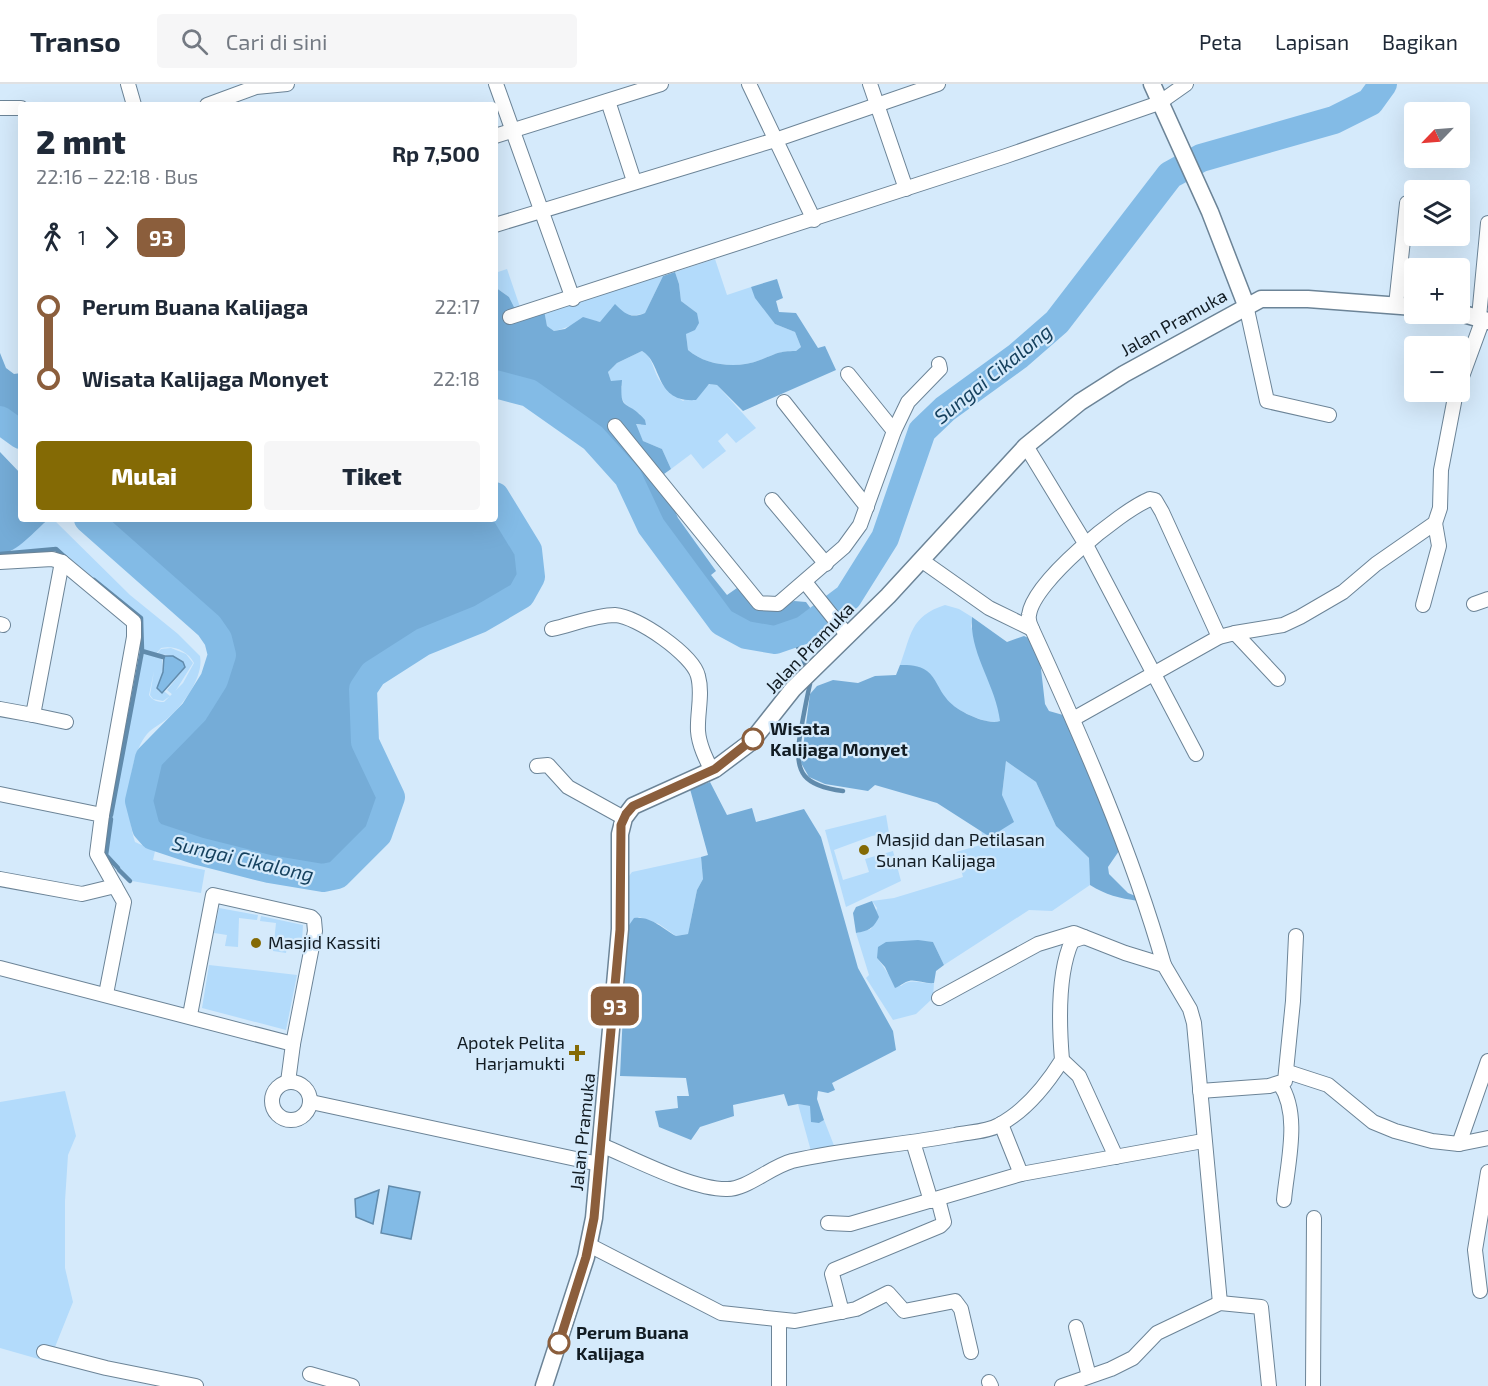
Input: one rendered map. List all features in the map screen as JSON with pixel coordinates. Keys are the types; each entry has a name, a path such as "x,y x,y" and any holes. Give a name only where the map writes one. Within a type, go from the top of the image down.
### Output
{"street":[{"path":"128,84 133,102"},
{"path":"215,102 256,87 287,84"},
{"path":"496,84 511,132 573,299"},
{"path":"498,135 661,84"},
{"path":"749,84 814,220"},
{"path":"870,84 906,189"},
{"path":"498,224 775,140 938,84"},
{"path":"1152,84 1210,212 1246,305 1267,401 1329,415"},
{"path":"510,317 573,299 814,220 1159,103 1186,84"},
{"path":"609,101 634,181"},
{"path":"0,108 18,108"},
{"path":"1470,355 1483,319 1488,223"},
{"path":"1396,305 1404,231"},
{"name":"Jalan Pramuka","path":"544,1386 589,1245 601,1145 620,930 620,834 624,818 633,806 712,771 751,742 793,689 816,667 845,632 921,560 1026,446 1080,402 1246,305 1261,299 1276,297 1404,306"},
{"path":"615,426 759,603 778,604 826,564 860,525 894,431 908,402 940,369 939,364"},
{"path":"848,374 894,431"},
{"path":"784,402 867,507"},
{"path":"1423,605 1439,546 1436,524 1440,508 1441,470 1454,402"},
{"path":"1026,446 1085,543 1196,754"},
{"path":"1219,638 1155,500 1150,499 1141,502 1085,543 1043,590 1029,614 1032,629 1073,718 1147,904 1164,965 1190,1008 1203,1141 1211,1196 1220,1303"},
{"path":"772,500 826,564"},
{"path":"1073,718 1219,638 1283,624 1300,617 1343,592 1377,564 1436,524"},
{"path":"0,562 52,559 62,562 135,626 97,854 124,902 106,994"},
{"path":"921,560 989,608 1032,629"},
{"path":"33,714 62,562"},
{"path":"805,582 845,632"},
{"path":"1474,604 1488,599"},
{"path":"552,629 614,615 628,617 666,640 687,658 695,666 698,676 698,730 712,771"},
{"path":"1235,633 1278,679"},
{"path":"0,709 66,722"},
{"path":"537,766 548,765 567,787 624,818"},
{"path":"0,794 102,815"},
{"path":"0,879 82,894 116,886"},
{"path":"190,1015 213,896 311,917 314,920 315,931 288,1082"},
{"path":"939,998 1038,944 1074,933 1164,965"},
{"path":"1284,1200 1290,1118 1284,1078 1296,936"},
{"path":"601,1145 691,1182 727,1190 737,1188 789,1162 838,1152 913,1143 1001,1124 1031,1100 1062,1060 1060,1008 1065,955 1072,941 1084,937"},
{"path":"0,968 190,1015 293,1044"},
{"path":"1062,1060 1079,1076 1116,1157"},
{"path":"1459,1144 1488,1060"},
{"path":"1200,1092 1284,1078 1328,1085 1373,1122 1384,1126 1432,1141 1459,1144 1488,1138"},
{"path":"288,1082 300,1084 308,1091 311,1102 305,1115 299,1119 284,1119 273,1109 273,1094 277,1088 288,1082"},
{"path":"311,1102 599,1164"},
{"path":"1001,1124 1021,1174"},
{"path":"828,1223 850,1224 1021,1174 1203,1141"},
{"path":"842,1312 832,1274 834,1270 940,1226 944,1222 944,1216 935,1200 913,1143"},
{"path":"1480,1291 1475,1250 1488,1172"},
{"path":"1313,1386 1314,1218"},
{"path":"589,1245 721,1313 795,1321 856,1309 888,1293 904,1311 955,1301 962,1309 971,1352"},
{"path":"1062,1386 1111,1369 1133,1358 1158,1333 1220,1303 1261,1307 1269,1386"},
{"path":"779,1320 779,1386"},
{"path":"1076,1327 1089,1376"},
{"path":"44,1352 96,1366 196,1386"},
{"path":"310,1374 352,1386"}],"shaded area":[{"path":"715,259 727,295 751,287 775,324 795,332 801,347 796,351 781,352 751,363 732,365 704,360 688,350 686,334 697,313 681,301 675,272"},
{"path":"507,269 520,307 514,307 509,297 498,289 498,272"},
{"path":"675,272 681,301 697,313 699,323 695,330 686,334 688,350 704,360 732,365 751,363 781,352 796,351 801,347 795,332 775,324 755,298 751,287 777,279 783,298 776,301 779,312 796,313 818,348 825,346 836,370 743,411 717,385 709,384 696,400 682,399 673,395 666,389 649,357 642,351 617,363 608,372 611,381 622,380 623,402 645,420 646,425 636,424 643,441 662,449 671,469 664,474 622,426 610,421 608,429 670,499 678,518 716,571 711,575 727,595 737,588 754,608 762,610 778,609 794,601 806,602 814,613 775,630 749,626 728,615 659,521 636,472 599,431 533,384 498,376 498,289 509,297 514,307 544,310 547,326 554,331 565,329 583,317 600,322 615,304 628,314 636,316 645,313 663,276"},
{"path":"663,276 645,313 632,315 611,308 607,317 600,322 581,321 554,331 547,326 544,310"},
{"path":"642,351 651,360 662,384 680,399 683,401 710,384 717,385 756,428 736,443 727,433 718,441 726,451 703,469 691,454 671,469 662,449 643,441 635,424 641,425 640,414 622,400 622,386 611,381 608,372 617,363"},
{"path":"0,353 6,368 14,374 18,373 18,420 0,409"},
{"path":"0,452 18,471 18,522 46,522 13,550 0,554"},
{"path":"498,518 519,553 521,575 514,588 475,610 418,633 366,667 354,686 356,745 381,798 370,829 332,866 323,868 271,860 200,842 158,828 154,821 150,803 154,772 166,752 207,711 220,688 232,655 217,621 106,522 498,522"},
{"path":"45,522 56,522 130,595 178,634 200,656 199,672 192,689 181,705 149,732 140,745 132,771 129,801 135,842 155,851 153,860 205,870 201,893 132,881 107,854 124,740 144,652 162,659 163,672 158,691 170,696 183,683 194,663 188,655 176,648 161,648 156,654 144,650 143,618 56,549 9,553"},
{"path":"945,605 959,609 972,617 971,626 997,702 1001,721 988,721 963,712 946,699 924,670 900,665 918,621 933,610"},
{"path":"972,617 1007,642 1024,636 1033,640 1040,660 1045,704 1049,711 1063,715 1072,728 1121,848 1108,867 1109,874 1128,893 1138,897 1138,901 1113,896 1090,885 1089,858 1056,826 1036,782 1006,761 1002,795 1014,822 990,837 937,803 875,785 868,791 825,784 809,777 801,763 810,694 817,686 833,680 858,683 875,676 896,675 900,665 917,666 930,674 950,703 956,707 979,719 1000,721 994,695 978,656 972,630"},
{"path":"171,648 186,654 193,663 173,695 167,690 184,669 168,655 157,654 161,649"},
{"path":"164,656 173,656 183,662 185,667 162,693 157,688 163,672"},
{"path":"1006,761 1036,782 1056,826 1089,858 1090,885 1052,911 1029,910 944,965 933,942 917,941 903,944 877,958 890,976 901,986 909,982 934,983 933,998 916,1014 893,1020 866,978 869,975 856,933 871,929 877,908 872,901 894,898 963,877 956,852 984,844 981,830 990,837 1002,795"},
{"path":"710,782 727,815 752,808 756,822 804,809 821,837 858,968 893,1031 896,1050 832,1083 835,1090 828,1093 818,1091 817,1099 824,1120 819,1123 811,1122 810,1106 798,1104 788,1106 784,1094 733,1105 734,1116 700,1127 691,1140 659,1127 655,1111 678,1108 677,1096 689,1096 686,1078 620,1076 627,928 634,918 640,918 652,921 676,936 688,934 697,890 703,879 701,857 708,855 690,789"},
{"path":"886,815 889,833 872,836 834,850 843,880 869,872 865,859 893,851 901,881 846,907 825,830"},
{"path":"701,857 703,879 697,890 688,934 676,936 659,924 639,917 627,928 629,876 632,872"},
{"path":"872,901 879,917 870,929 856,933 853,913 856,907"},
{"path":"219,908 258,915 257,920 239,918 238,947 225,946 227,935 214,933"},
{"path":"261,916 303,925 302,942 288,940 286,953 273,951 276,923 260,921"},
{"path":"918,940 933,942 944,965 936,971 934,983 911,981 895,988 885,967 877,958 878,947 886,942"},
{"path":"209,965 297,975 286,1030 202,1008"},
{"path":"65,1091 76,1136 68,1155 65,1201 65,1268 73,1302 49,1362 0,1348 0,1102"},
{"path":"798,1104 810,1106 819,1123 824,1120 835,1148 811,1151"},
{"path":"389,1186 420,1192 411,1239 381,1233"},
{"path":"379,1190 373,1224 356,1217 355,1199"}],"waterway":[{"name":"Sungai Cikalong","path":"498,385 529,393 593,438 628,477 651,526 722,622 746,635 775,640 804,630 848,597 885,538 922,431 945,409 1018,356 1057,322 1170,175 1201,158 1334,120 1370,102 1383,84"},
{"name":"Sungai Cikalong","path":"0,420 18,433"},
{"name":"Sungai Cikalong","path":"91,522 209,626 218,639 222,655 214,680 194,712 149,758 139,801 146,828 153,836 198,851 269,869 323,878 337,875 378,834 391,797 365,742 363,689 373,674 423,642 480,619 521,595 531,577 528,550 498,501"},
{"path":"0,554 56,549 66,558"},
{"path":"94,580 141,618 142,651 163,657"},
{"path":"790,635 800,650 807,670"},
{"path":"111,815 142,651"},
{"path":"809,678 798,760 805,776 811,781 819,786 843,791"},
{"path":"111,819 106,855 118,868"},
{"path":"119,870 130,881"}],"bus line":[{"name":"93","path":"559,1343 586,1257 594,1218 615,1007 620,930 621,825 633,806 715,769 753,739"}],"place":[{"name":"Wisata Kalijaga Monyet","path":"753,739"},
{"name":"Masjid dan Petilasan Sunan Kalijaga","path":"864,850"},
{"name":"Masjid Kassiti","path":"256,943"},
{"name":"Apotek Pelita Harjamukti","path":"577,1053"},
{"name":"Perum Buana Kalijaga","path":"559,1343"}]}
